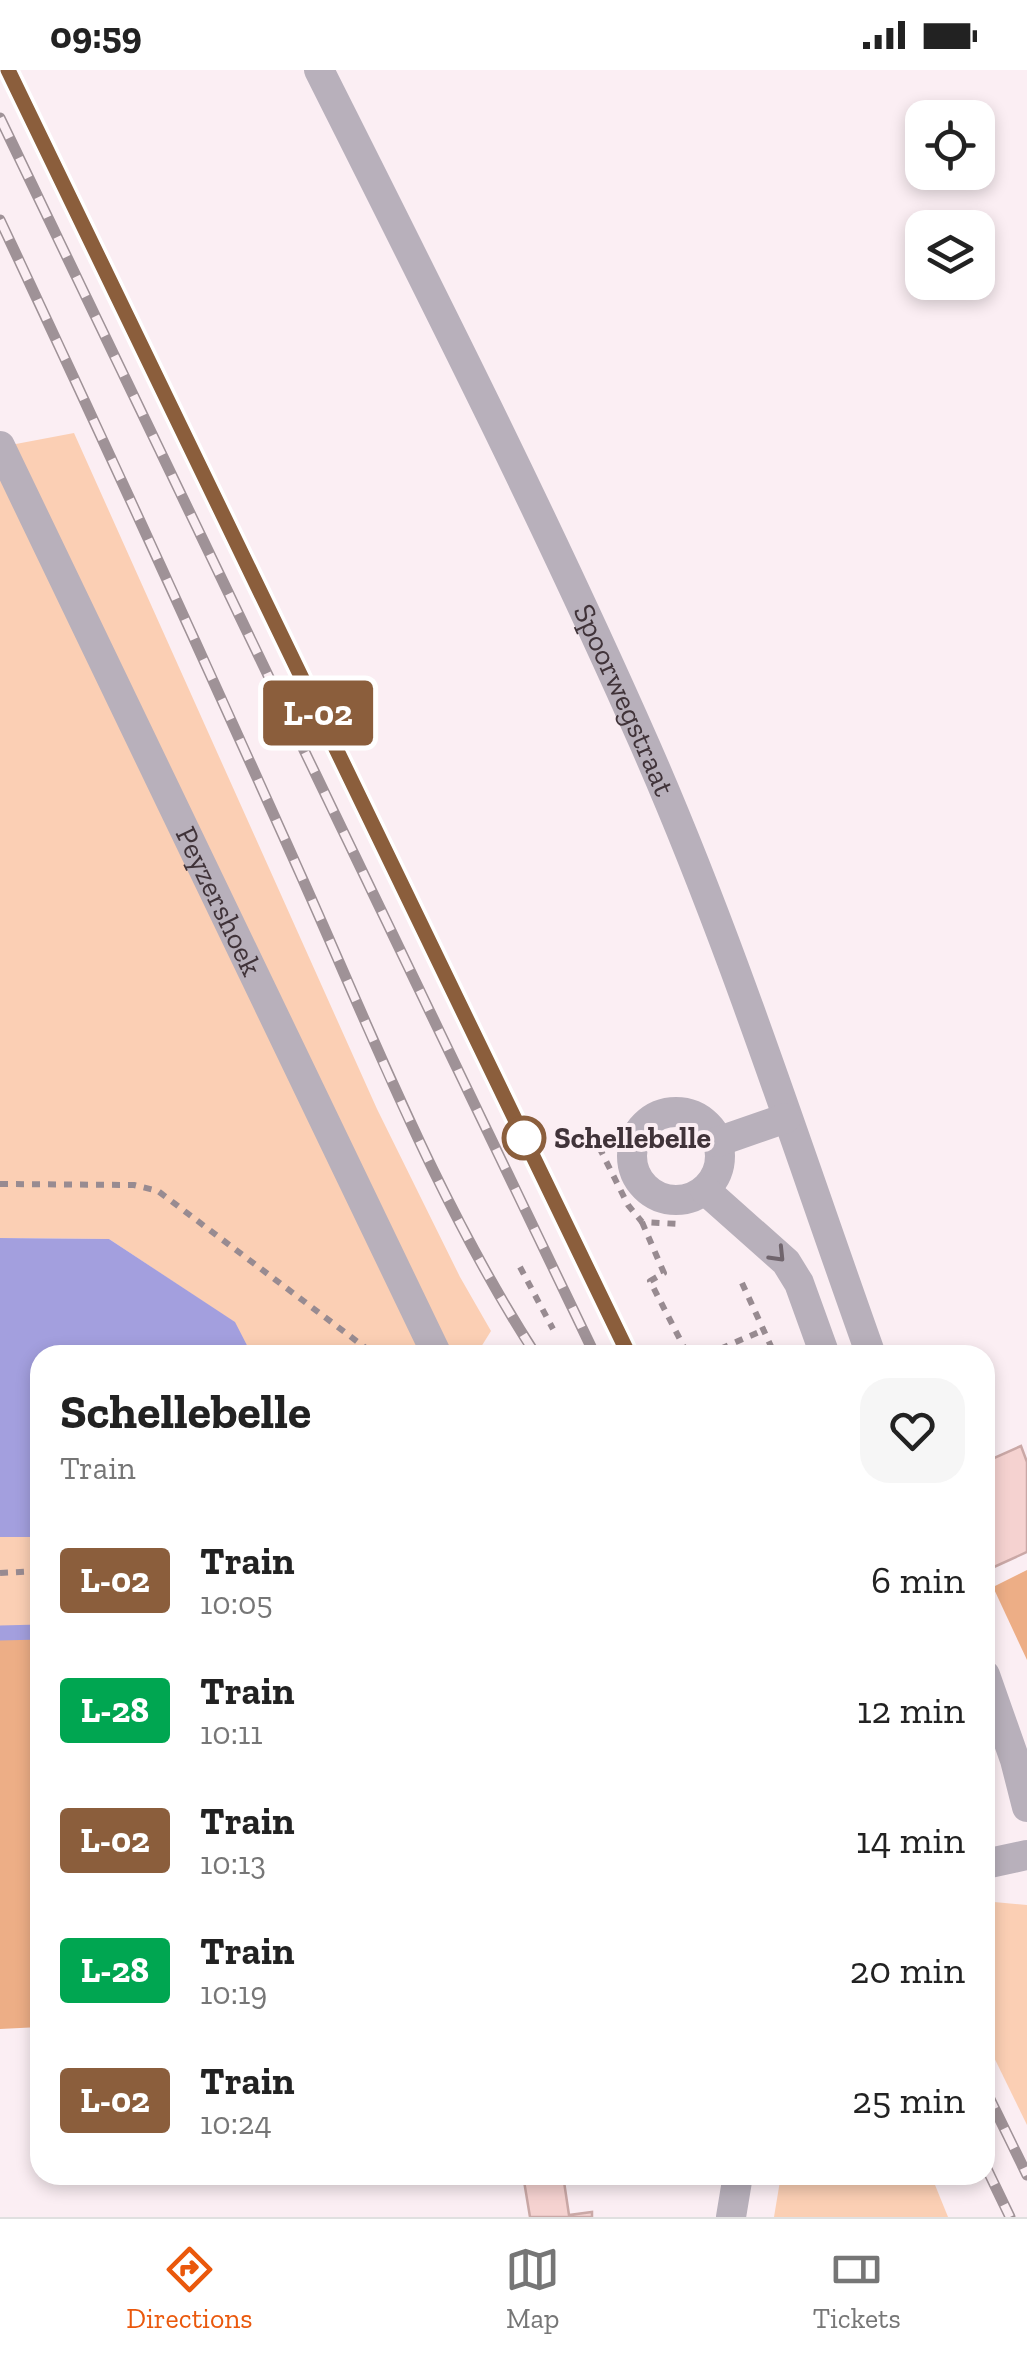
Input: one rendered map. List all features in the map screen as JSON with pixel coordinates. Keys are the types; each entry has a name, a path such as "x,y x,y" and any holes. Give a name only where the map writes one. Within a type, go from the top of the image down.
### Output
{"street":[{"name":"Spoorwegstraat","path":"319,70 507,445 646,746 722,939 867,1345"},
{"name":"Peyzershoek","path":"0,446 432,1345"},
{"path":"674,1111 701,1120 717,1142 717,1172 705,1190 684,1200 654,1195 642,1186 634,1172 632,1145 648,1121 660,1114 674,1111"},
{"path":"717,1142 786,1118"},
{"path":"705,1190 786,1262 799,1283 821,1345"},
{"path":"995,1703 1027,1807"},
{"path":"995,1862 1027,1855"},
{"path":"731,2217 736,2185"}],"path":[{"path":"592,1132 628,1205 642,1222 664,1273 650,1282 683,1345"},
{"path":"0,1184 134,1185 158,1192 361,1345"},
{"path":"642,1222 689,1225"},
{"path":"520,1266 552,1329"},
{"path":"740,1281 770,1345"},
{"path":"729,1345 808,1310"},
{"path":"0,1573 30,1572"}],"shaded area":[{"path":"74,433 377,1109 491,1331 482,1345 247,1345 234,1322 109,1239 0,1238 0,447"},
{"path":"0,1238 109,1239 235,1322 247,1345 30,1345 30,1537 0,1537"},
{"path":"0,1537 30,1537 30,1636 0,1634"},
{"path":"1027,1570 1027,1660 995,1591 995,1586"},
{"path":"0,1634 30,1636 30,2028 0,2029"},
{"path":"995,1902 1027,1905 1027,2125 995,2059"},
{"path":"779,2185 935,2185 948,2217 774,2217"}],"building":[{"path":"1021,1446 1027,1462 1027,1552 995,1567 995,1458"},
{"path":"525,2185 564,2185 569,2215 592,2212 592,2217 530,2217"}],"waterway":[{"path":"0,1633 30,1632"}],"railway":[{"path":"8,70 624,1345"},
{"path":"0,118 590,1345"},
{"path":"0,220 439,1182 530,1345"},
{"path":"995,2109 1027,2175"},
{"path":"995,2185 1010,2217"}],"train":[{"name":"L-02","path":"8,70 624,1345"}],"place":[{"name":"Schellebelle","path":"524,1138"}]}
